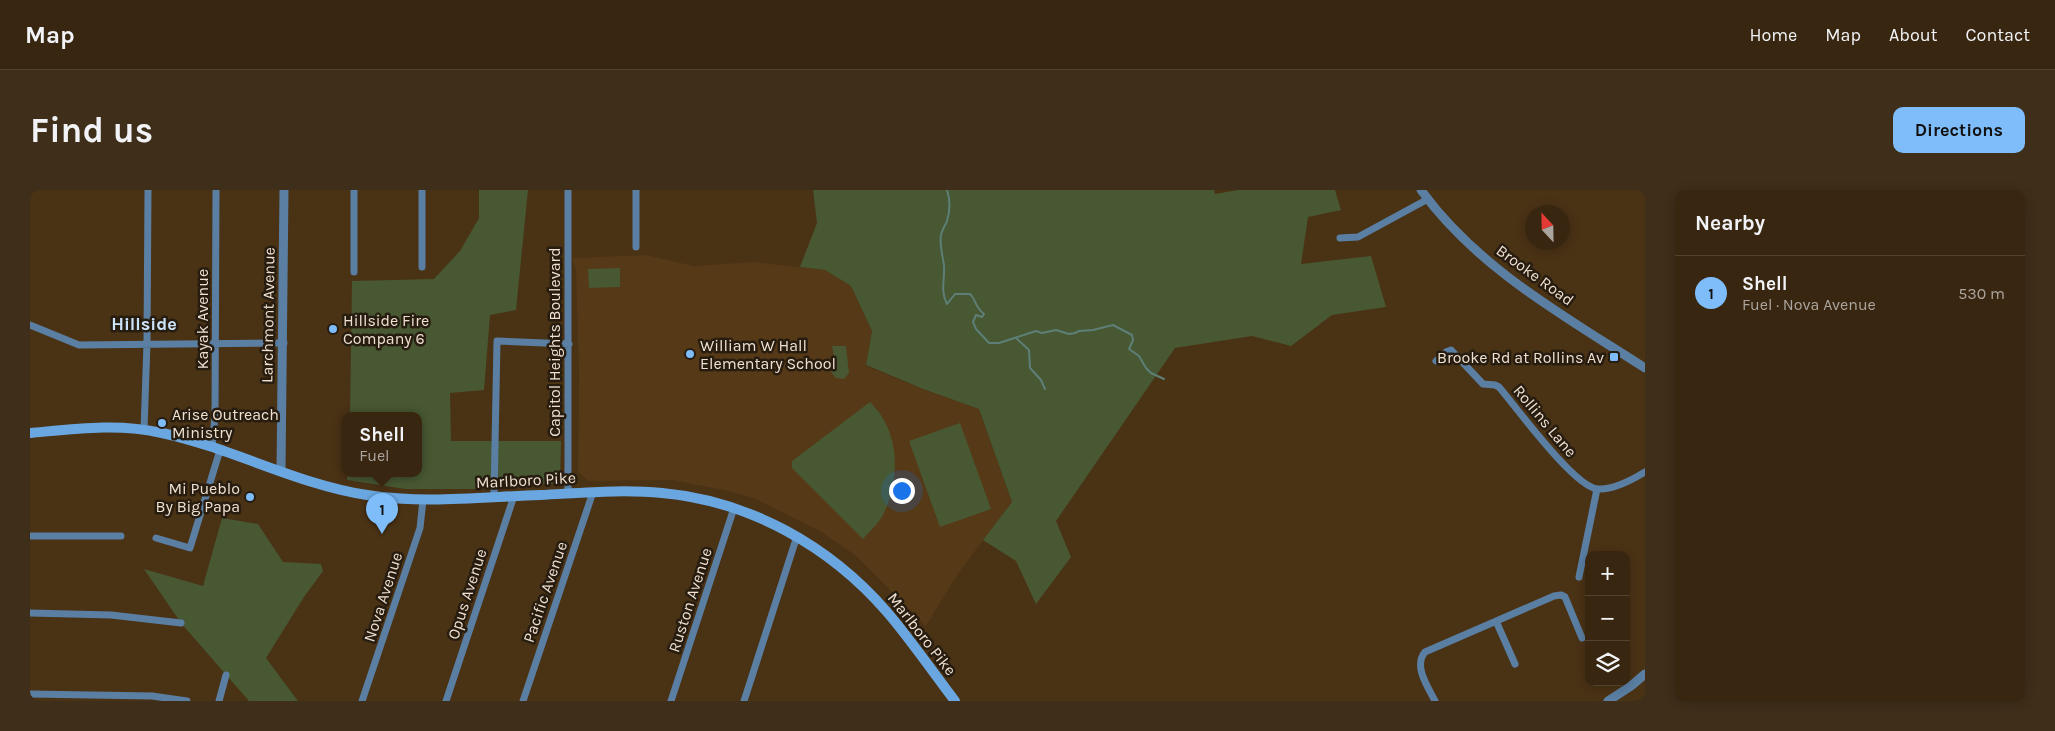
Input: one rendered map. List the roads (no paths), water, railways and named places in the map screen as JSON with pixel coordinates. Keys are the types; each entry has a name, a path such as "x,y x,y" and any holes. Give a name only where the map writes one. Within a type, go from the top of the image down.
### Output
{"main road":[{"name":"Marlboro Pike","path":"30,433 102,427 163,433 341,490 391,498 423,500 593,492 666,493 717,503 770,522 797,536 841,567 872,595 904,632 955,701"}],"street":[{"path":"144,430 147,343 148,190"},
{"name":"Kayak Avenue","path":"156,538 190,548 216,449 216,190"},
{"name":"Larchmont Avenue","path":"281,470 284,343 284,190"},
{"path":"354,190 354,272"},
{"path":"422,190 422,266"},
{"name":"Capitol Heights Boulevard","path":"568,190 568,494"},
{"path":"636,190 636,246"},
{"name":"Brooke Road","path":"1421,190 1469,244 1506,275 1645,368"},
{"path":"1340,238 1358,237 1428,199"},
{"path":"30,326 79,345 284,343"},
{"path":"494,497 497,341 569,344"},
{"name":"Rollins Lane","path":"1436,361 1451,350 1481,383 1499,387 1574,475 1597,489"},
{"path":"1579,576 1597,489 1616,486 1645,472"},
{"name":"Pacific Avenue","path":"523,701 593,492"},
{"name":"Opus Avenue","path":"446,701 514,496"},
{"name":"Nova Avenue","path":"362,701 420,528 423,500"},
{"name":"Ruston Avenue","path":"671,701 734,508"},
{"path":"30,536 121,536"},
{"path":"744,701 797,536"},
{"path":"1435,701 1420,667 1422,655 1428,650 1556,595 1565,596 1582,638"},
{"path":"30,613 111,615 181,623"},
{"path":"1496,621 1514,664"},
{"path":"1609,701 1645,674"},
{"path":"219,701 226,676"},
{"path":"30,694 152,696 187,701"}],"waterway":[{"path":"947,190 949,213 941,233 945,299 947,304 955,294 970,294 984,314 982,317 976,315 973,322 976,329 989,343 999,343 1036,331 1042,333 1056,330 1069,334 1113,325 1132,335 1133,340 1129,349 1139,356 1151,373 1164,379"},
{"path":"1016,338 1029,350 1030,368 1041,380 1045,389"}],"place":[{"name":"Hillside Fire Company 6","path":"333,329"},
{"name":"William W Hall Elementary School","path":"690,354"},
{"name":"Brooke Rd at Rollins Av","path":"1614,357"},
{"name":"Arise Outreach Ministry","path":"162,423"},
{"name":"Mi Pueblo By Big Papa","path":"250,497"},
{"name":"Shell","path":"382,534"}],"district":[{"name":"Hillside","path":"144,324"}]}
